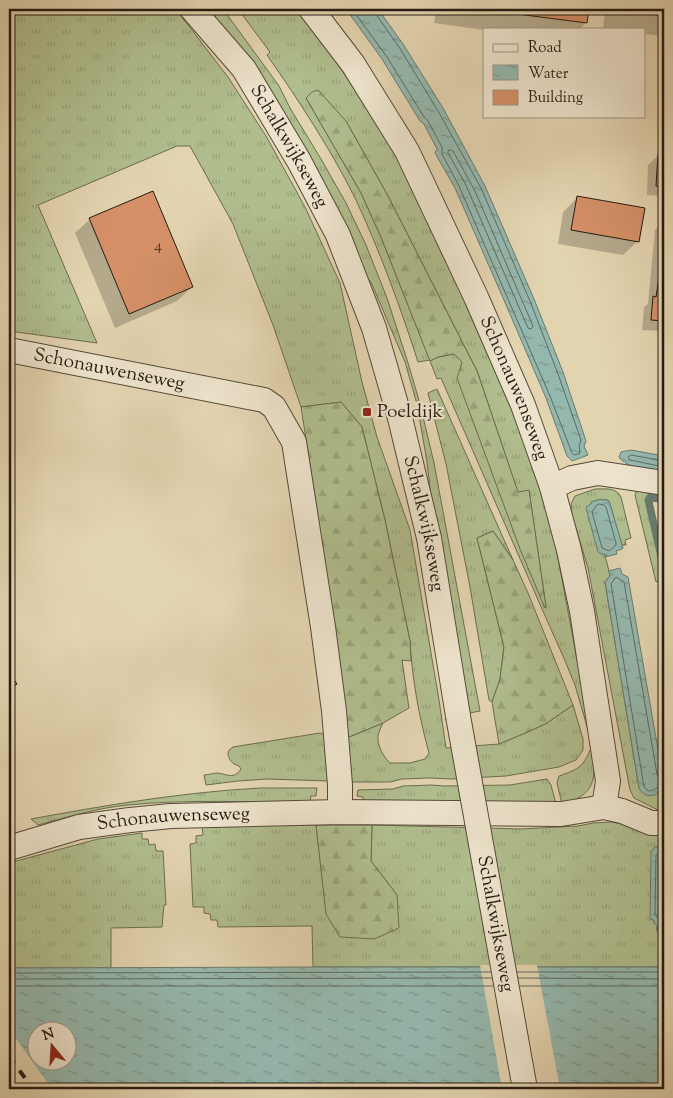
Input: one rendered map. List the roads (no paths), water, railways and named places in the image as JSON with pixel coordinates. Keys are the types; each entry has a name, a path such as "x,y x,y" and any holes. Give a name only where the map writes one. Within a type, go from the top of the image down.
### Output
{"street":[{"name":"Schalkwijkseweg","path":"192,9 244,69 299,161 338,235 374,328 400,418 429,538 458,716 525,1089"},
{"name":"Schonauwenseweg","path":"311,9 353,64 407,151 476,297 519,396 552,487 569,550 582,611 608,781 604,807"},
{"name":"Schonauwenseweg","path":"9,350 264,400 274,407 294,442 334,711 340,785 340,812"},
{"path":"552,487 572,478 598,473 664,483"},
{"name":"Schonauwenseweg","path":"9,848 80,827 171,816 340,812 561,814 604,807 622,811 651,823 664,823"}],"water":[{"path":"346,9 378,9 403,44 443,108 485,186 534,299 563,372 586,441 584,446 588,455 572,461 567,456 546,398 510,314 455,188 435,153 437,149 424,124 420,121 382,59"},
{"path":"631,450 664,456 664,472 639,468 622,461 619,457 621,452"},
{"path":"601,499 609,501 623,548 616,551 617,554 605,557 605,554 598,552 586,508 591,502"},
{"path":"620,568 622,574 628,577 664,784 660,792 653,795 645,794 639,788 605,582 610,576 609,571"},
{"path":"664,846 664,931 657,931 654,920 650,919 651,851 654,847"},
{"path":"664,967 664,1089 9,1089 9,968"}],"waterway":[{"path":"664,499 650,497 648,500 664,570"}],"railway":[{"path":"9,1056 33,1089"},
{"path":"9,1081 15,1089"}],"place":[{"name":"Poeldijk","path":"367,412"}]}
